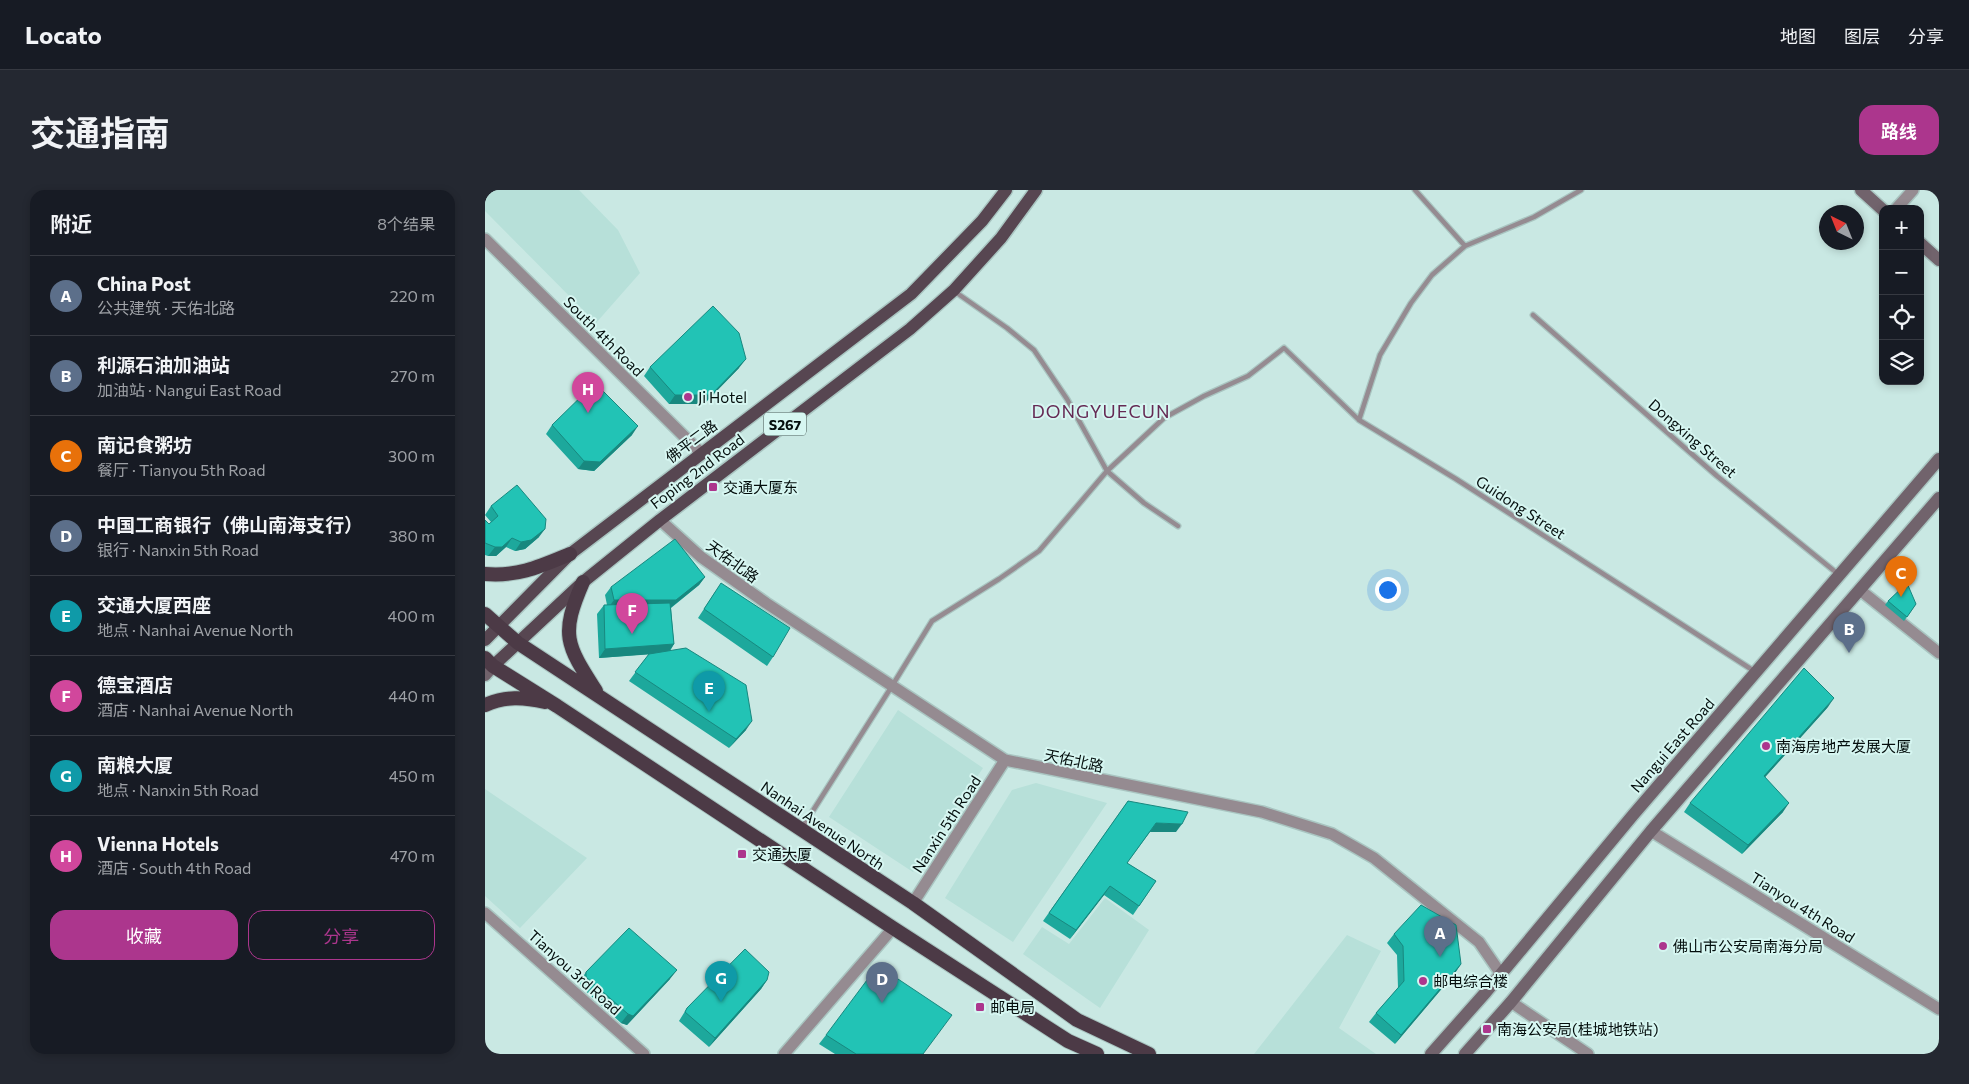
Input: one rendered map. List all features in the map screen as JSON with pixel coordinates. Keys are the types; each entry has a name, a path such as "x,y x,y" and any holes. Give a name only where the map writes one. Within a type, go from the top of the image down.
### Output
{"highway":[{"path":"485,574 500,575 525,572 570,554"},
{"path":"583,582 572,606 569,623 569,644 599,696"},
{"name":"Nanhai Avenue North","path":"485,614 518,643 913,903 1077,1020 1149,1054"},
{"path":"488,666 557,706 893,928 1068,1040 1097,1054"},
{"path":"485,705 499,699 527,698 557,706"}],"main road":[{"name":"佛平二路","path":"485,640 570,554 911,294 982,221 1006,190"},
{"name":"Foping 2nd Road","path":"488,666 518,643 583,582 659,520 910,330 954,290 1001,238 1036,190"},
{"path":"1861,190 1879,206"},
{"path":"1924,247 1939,260"},
{"name":"Nangui East Road","path":"1431,1054 1501,974 1633,815 1939,459"},
{"path":"1465,1054 1511,1002 1651,831 1939,498"}],"street":[{"path":"1900,205 1913,190"},
{"name":"South 4th Road","path":"485,239 702,454"},
{"name":"天佑北路","path":"659,520 701,557 1005,760 1262,812 1332,834 1374,858 1479,942 1501,974"},
{"path":"1860,590 1939,653"},
{"name":"Nanxin 5th Road","path":"913,903 1005,760"},
{"name":"Tianyou 4th Road","path":"1651,831 1939,1009"},
{"name":"Tianyou 3rd Road","path":"485,912 644,1054"},
{"path":"784,1054 893,928"},
{"path":"1511,1002 1588,1054"}],"lane":[{"path":"1415,190 1465,246"},
{"path":"1359,420 1380,355 1411,303 1432,275 1465,246 1534,217 1581,190"},
{"path":"954,290 1034,350 1067,399 1107,471 1144,503 1178,526"},
{"name":"Dongxing Street","path":"1533,315 1717,476 1839,575"},
{"name":"Guidong Street","path":"1107,471 1164,418 1204,396 1248,376 1284,348 1359,420 1456,479 1756,672"},
{"path":"801,829 932,621 999,579 1039,551 1107,471"}],"shaded area":[{"path":"485,190 579,190 618,230 640,273 596,323 485,211"},
{"path":"898,710 983,768 913,872 829,817"},
{"path":"1036,783 1107,803 1013,942 945,898 1012,790"},
{"path":"485,789 587,858 520,928 485,896"},
{"path":"1105,898 1149,930 1100,1008 1023,954 1042,927 1069,944"},
{"path":"1347,935 1381,951 1339,1028 1376,1054 1254,1054"}],"building":[{"path":"713,306 739,333 746,359 711,395 675,395 650,367"},
{"path":"595,383 638,426 600,462 584,461 552,425"},
{"path":"517,485 546,519 545,529 531,540 521,542 512,538 502,547 495,547 485,543 485,520 489,524 498,516 491,506"},
{"path":"675,539 705,577 676,600 614,600 611,587"},
{"path":"721,583 790,628 773,657 704,609"},
{"path":"1907,583 1916,604 1907,617 1888,601"},
{"path":"670,603 674,644 605,649 604,605"},
{"path":"686,648 746,685 752,721 736,739 635,672 649,654"},
{"name":"南海房地产发展大厦","path":"1804,668 1834,698 1764,776 1789,803 1748,845 1690,803"},
{"path":"1128,801 1188,812 1182,824 1156,823 1127,863 1156,881 1139,906 1110,886 1076,930 1049,913"},
{"name":"邮电综合楼","path":"1421,905 1456,925 1461,964 1401,1035 1376,1013 1404,981 1403,946 1394,934"},
{"path":"629,928 677,970 633,1016 628,1014 586,977 586,972"},
{"path":"745,949 769,972 767,980 715,1038 685,1012"},
{"path":"886,971 952,1015 923,1054 856,1054 826,1035 873,972"}],"place":[{"name":"Ji Hotel","path":"688,397"},
{"name":"Vienna Hotels","path":"588,413"},
{"name":"交通大厦东","path":"713,487"},
{"name":"南记食粥坊","path":"1901,597"},
{"name":"德宝酒店","path":"632,634"},
{"name":"利源石油加油站","path":"1849,653"},
{"name":"交通大厦西座","path":"709,712"},
{"name":"南海房地产发展大厦","path":"1766,746"},
{"name":"交通大厦","path":"742,854"},
{"name":"佛山市公安局南海分局","path":"1663,946"},
{"name":"China Post","path":"1440,957"},
{"name":"邮电综合楼","path":"1423,981"},
{"name":"南粮大厦","path":"721,1002"},
{"name":"中国工商银行（佛山南海支行）","path":"882,1003"},
{"name":"邮电局","path":"980,1007"},
{"name":"南海公安局(桂城地铁站)","path":"1487,1029"}],"district":[{"name":"DONGYUECUN","path":"1101,411"}]}
